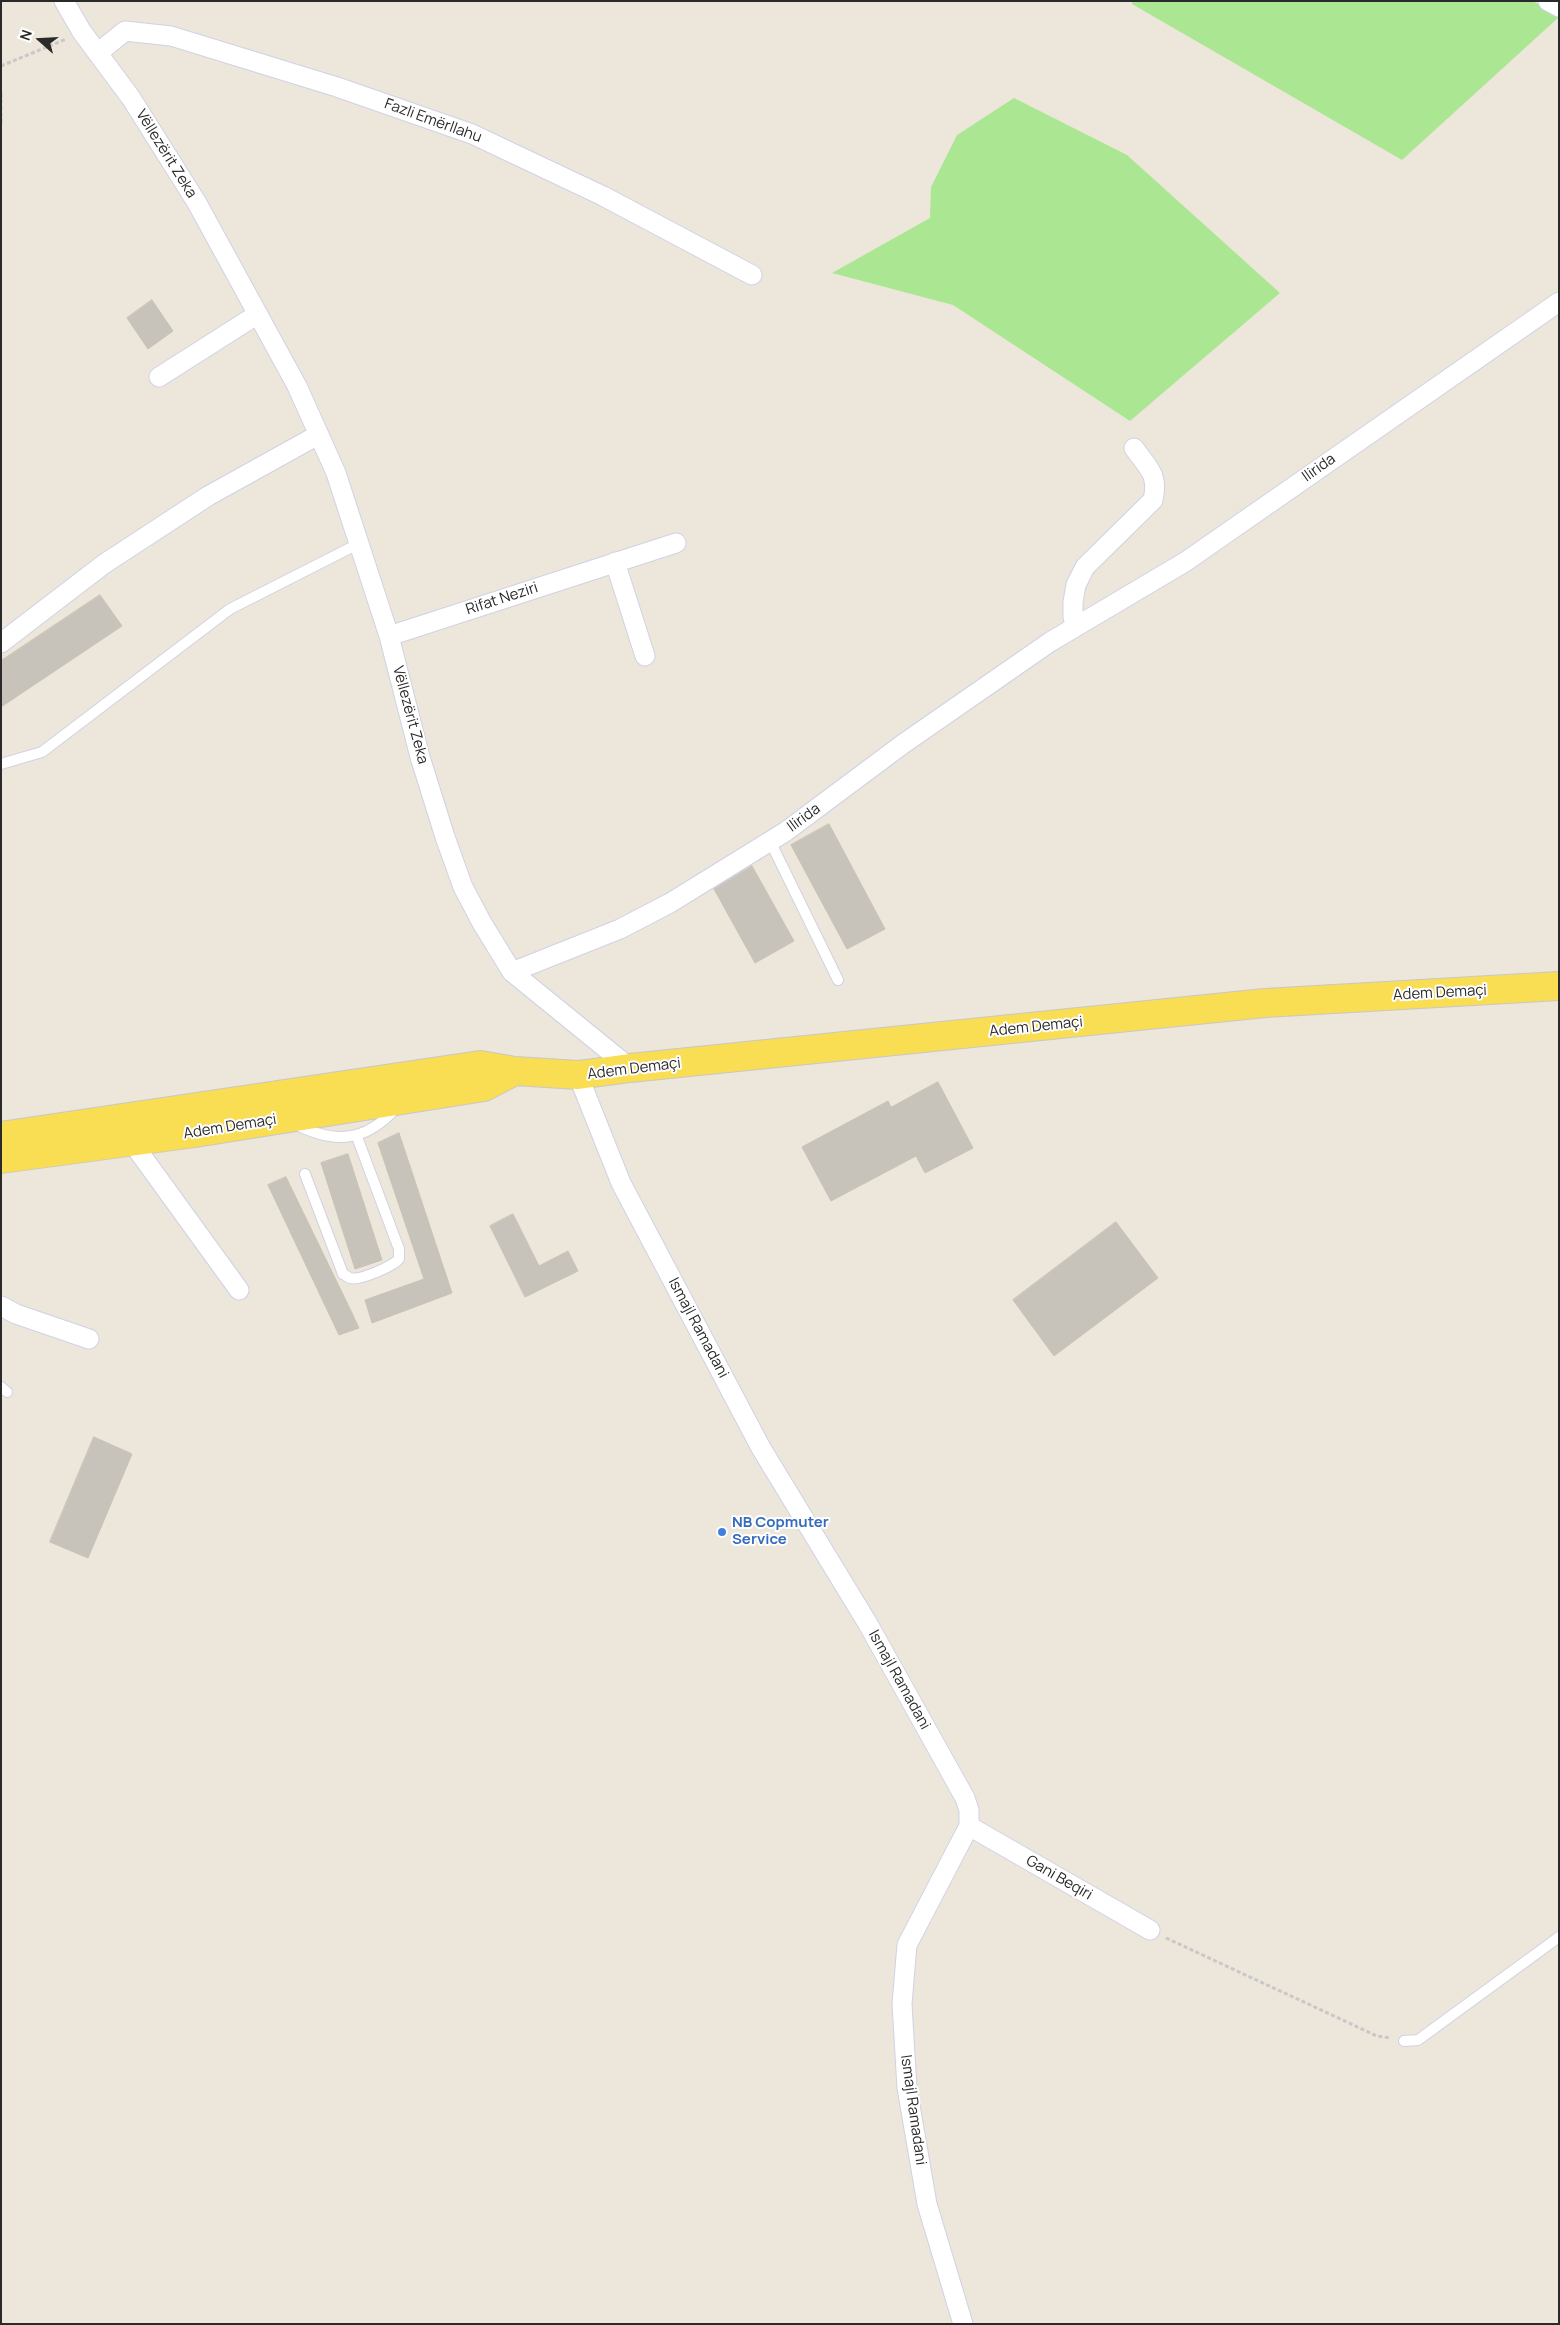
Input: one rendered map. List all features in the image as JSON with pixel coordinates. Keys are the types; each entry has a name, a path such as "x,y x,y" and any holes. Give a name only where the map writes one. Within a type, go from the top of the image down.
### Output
{"main road":[{"name":"Adem Demaçi","path":"1,1136 480,1065 515,1071 578,1075 630,1068 1265,1003 1559,986"},
{"name":"Adem Demaçi","path":"1,1159 195,1133 484,1087 515,1071"}],"street":[{"name":"Vëllezërit Zeka","path":"64,1 82,32 99,52 131,98 197,203 297,386 336,473 389,636 420,756 445,837 464,887 482,923 512,972 630,1068"},
{"path":"1548,1 1559,7"},
{"name":"Fazli Emërllahu","path":"99,52 125,31 171,36 337,87 472,134 602,196 752,275"},
{"name":"Ilirida","path":"512,972 620,929 670,903 770,841 911,738 1076,627 1185,562 1559,302"},
{"path":"159,377 258,314"},
{"path":"1,643 104,564 208,496 318,435"},
{"path":"1076,627 1072,617 1073,602 1076,585 1085,567 1153,500 1157,485 1154,476 1134,448"},
{"name":"Rifat Neziri","path":"389,636 676,543"},
{"path":"615,562 645,656"},
{"name":"Ismajl Ramadani","path":"578,1075 621,1183 761,1448 868,1624 965,1798 969,1810 969,1826 907,1945 902,2004 907,2088 927,2204 963,2324"},
{"path":"131,1141 239,1290"},
{"path":"1,1306 16,1314 89,1339"},
{"name":"Gani Beqiri","path":"969,1826 1150,1930"}],"lane":[{"path":"1,764 42,752 230,609 358,544"},
{"path":"770,841 838,980"},
{"path":"284,1118 306,1130 329,1137 357,1137 378,1125 403,1100"},
{"path":"305,1174 343,1274 350,1278 357,1278 394,1265 399,1259 399,1249 357,1137"},
{"path":"1404,2041 1418,2040 1559,1937"}],"path":[{"path":"1,66 82,32"},
{"path":"1,93 1,124"},
{"path":"1150,1930 1377,2036 1404,2041"}],"green space":[{"path":"1133,1 1533,1 1559,17 1402,160 1132,4"},
{"path":"1014,98 1127,155 1280,293 1130,421 953,305 832,273 930,218 931,187 957,135"}],"building":[{"path":"152,300 173,331 148,349 127,318"},
{"path":"100,595 122,626 1,707 1,661"},
{"path":"829,824 885,929 847,949 791,845"},
{"path":"752,866 794,941 755,963 714,889"},
{"path":"938,1082 973,1148 925,1173 916,1156 831,1201 802,1147 888,1101 891,1107"},
{"path":"399,1133 452,1293 372,1323 365,1300 424,1279 378,1143"},
{"path":"348,1154 382,1260 355,1269 321,1163"},
{"path":"286,1177 359,1328 339,1335 268,1185"},
{"path":"513,1214 539,1266 568,1251 578,1271 525,1297 490,1226"},
{"path":"1116,1222 1158,1278 1054,1356 1013,1300"},
{"path":"94,1437 132,1454 88,1558 50,1542"}],"place":[{"name":"NB Copmuter Service","path":"722,1532"}]}
